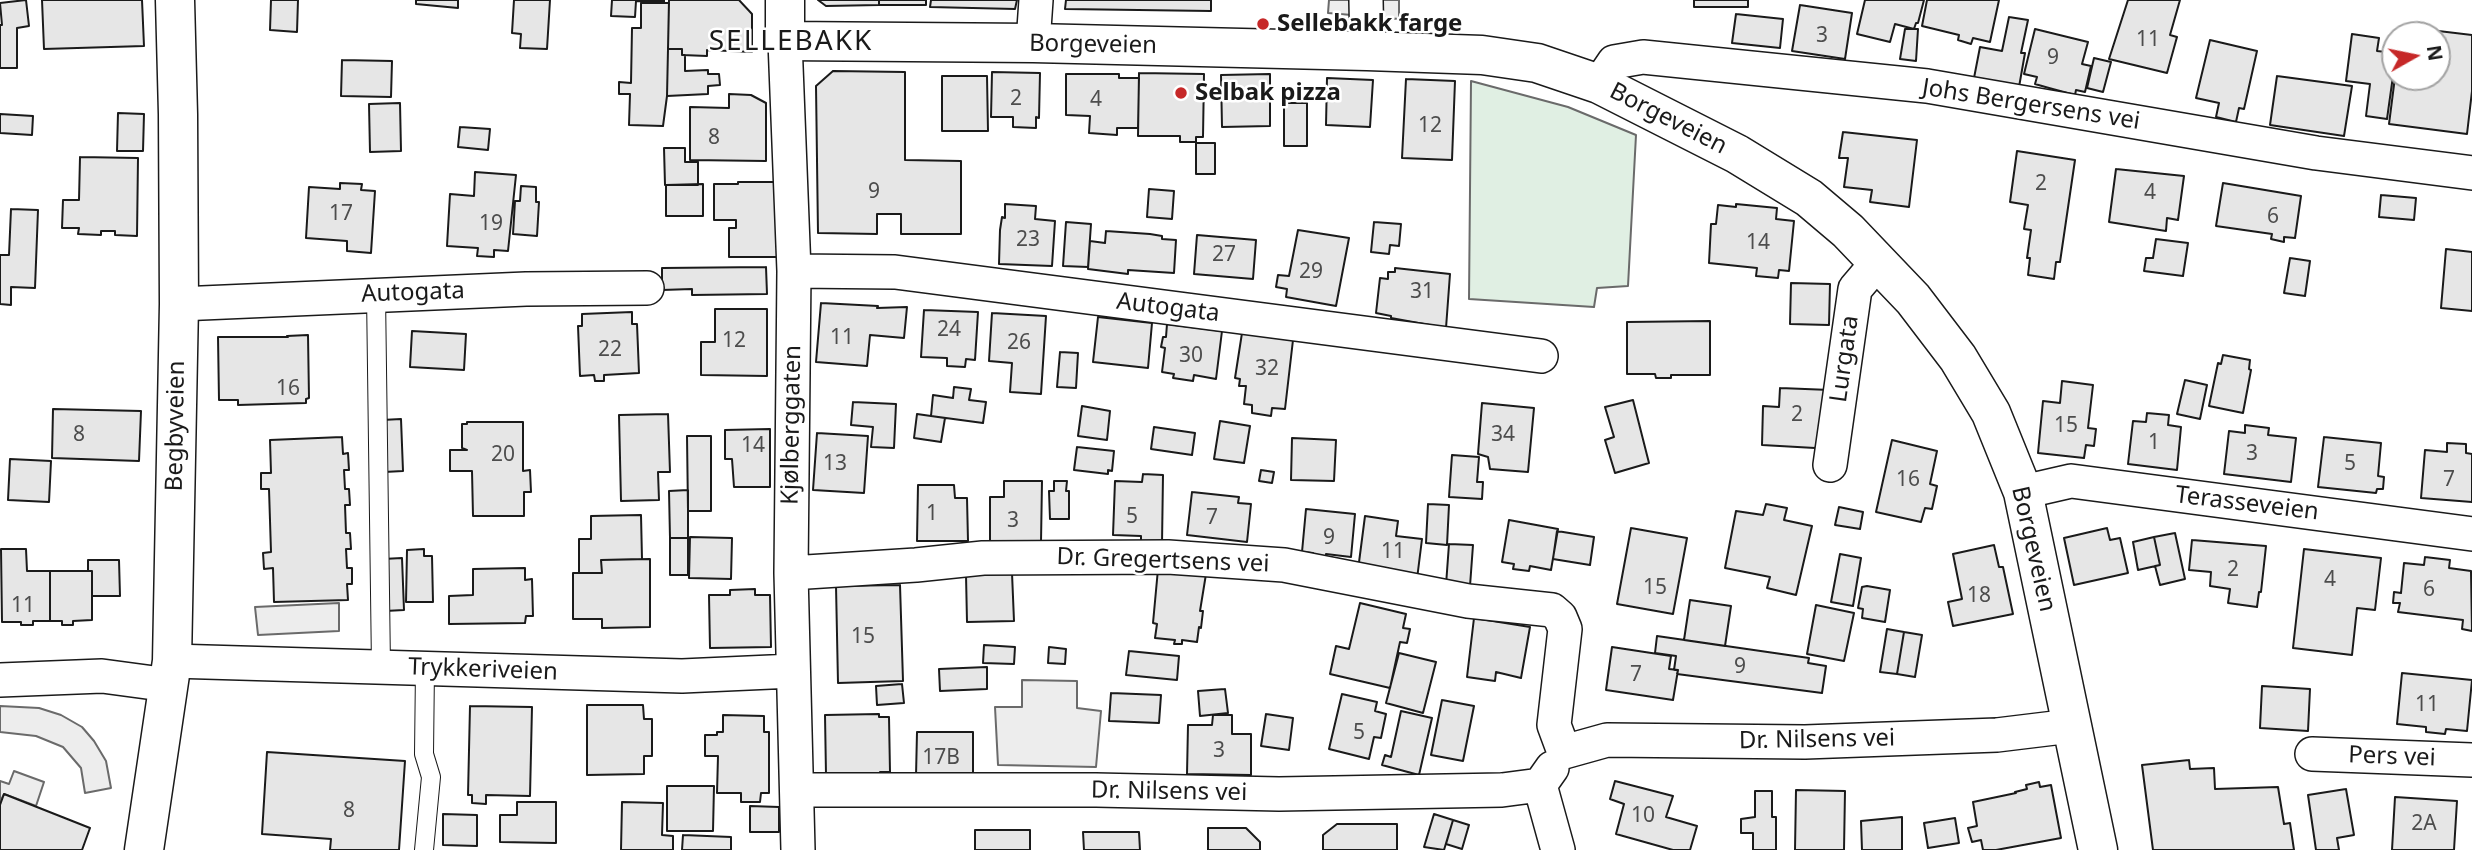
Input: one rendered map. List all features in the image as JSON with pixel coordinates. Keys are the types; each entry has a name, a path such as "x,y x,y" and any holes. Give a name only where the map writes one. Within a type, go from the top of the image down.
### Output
{"main road":[{"name":"Begbyveien","path":"144,850 170,673 178,304 175,0"},
{"name":"Kjølberggaten","path":"785,0 785,41"},
{"name":"Borgeveien","path":"785,41 1033,43 1367,51 1496,57 1537,62 1599,84 1737,154 1809,198 1848,231 1913,299 1958,358 1991,413 2023,492 2098,850"}],"street":[{"path":"1033,43 1036,0"},
{"path":"1366,0 1367,51"},
{"name":"Kjølberggaten","path":"785,41 794,271 791,573 798,850"},
{"name":"Johs Bergersens vei","path":"1599,84 1614,62 1643,57 1927,86 2316,153 2472,173"},
{"name":"Lurgata","path":"1830,465 1855,289 1878,262"},
{"name":"Autogata","path":"794,271 895,272 1541,356"},
{"name":"Autogata","path":"178,304 376,294 647,288"},
{"name":"Terasseveien","path":"2023,492 2071,481 2472,534"},
{"name":"Dr. Gregertsens vei","path":"791,573 983,558 1168,557 1284,565 1468,601 1552,610 1560,617 1565,629 1555,725 1564,752"},
{"name":"Trykkeriveien","path":"0,680 381,667 682,676 793,671"},
{"name":"Dr. Nilsens vei","path":"1564,752 1607,740 1805,742 1997,735 2071,726"},
{"path":"1558,850 1540,785 1564,752"},
{"name":"Pers vei","path":"2312,754 2472,760"},
{"name":"Dr. Nilsens vei","path":"797,790 1096,790 1279,794 1502,790 1540,785"}],"lane":[{"path":"376,294 381,667"},
{"path":"424,850 430,777 424,754 425,668"}],"green space":[{"path":"1471,81 1568,107 1636,135 1628,286 1597,288 1594,307 1469,299"}],"shaded area":[{"path":"1329,0 1399,0 1399,19 1328,13"},
{"path":"339,603 339,631 258,635 255,607"},
{"path":"1022,680 1077,681 1077,708 1101,711 1096,767 998,765 995,707 1022,707"},
{"path":"0,706 39,708 61,715 82,727 106,761 111,788 85,793 81,768 63,747 36,736 0,732"},
{"path":"14,771 44,782 36,806 4,794 0,802 0,781 9,784"}],"building":[{"path":"26,0 29,26 17,28 17,68 0,68 0,3"},
{"path":"42,0 142,0 144,46 44,49"},
{"path":"271,0 298,0 297,32 270,30"},
{"path":"416,0 458,0 458,8 416,4"},
{"path":"514,0 550,0 547,49 520,48 521,34 512,33"},
{"path":"612,0 664,2 636,1 635,17 611,16"},
{"path":"669,0 739,0 752,14 752,52 707,50 707,56 682,55 682,49 668,49"},
{"path":"818,0 879,0 879,5 826,6"},
{"path":"879,0 926,0 926,5 879,5"},
{"path":"931,0 1017,0 1015,9 930,7"},
{"path":"1066,0 1211,0 1211,11 1065,9"},
{"path":"1694,0 1748,0 1748,7 1694,7"},
{"path":"1865,0 1924,0 1914,29 1895,24 1890,42 1857,34"},
{"path":"1927,0 1999,0 1990,42 1973,38 1971,44 1958,40 1959,35 1922,26"},
{"path":"2128,0 2180,0 2170,35 2177,37 2167,73 2109,59"},
{"path":"641,3 669,3 667,96 663,126 629,125 630,94 619,94 619,82 631,83 632,28 641,28"},
{"path":"1800,5 1852,13 1845,59 1792,51"},
{"path":"1736,14 1783,19 1780,48 1732,43"},
{"path":"2009,17 2028,20 2021,53 2025,53 2019,87 1974,78 1980,47 2002,51"},
{"path":"1905,29 1918,29 1916,61 1900,59"},
{"path":"2035,29 2088,42 2082,64 2091,66 2085,92 2076,90 2075,95 2035,84 2037,77 2024,74"},
{"path":"2451,32 2472,35 2472,91 2467,134 2389,124 2393,91 2451,91"},
{"path":"2352,34 2379,38 2377,51 2381,51 2381,91 2391,91 2387,119 2366,116 2370,84 2346,81"},
{"path":"2210,40 2257,51 2244,109 2239,108 2236,122 2216,117 2219,103 2196,98"},
{"path":"668,49 682,49 682,55 685,55 685,71 708,70 708,74 719,74 720,85 708,86 708,94 667,96"},
{"path":"2094,58 2111,62 2103,92 2087,88"},
{"path":"342,60 392,61 391,97 341,96"},
{"path":"833,71 905,72 905,160 961,161 961,234 901,234 901,214 877,214 877,234 818,233 816,86"},
{"path":"992,72 1040,73 1039,118 1036,117 1036,128 1013,127 1013,117 991,117"},
{"path":"1139,73 1204,74 1203,137 1196,137 1196,142 1180,142 1180,136 1138,136"},
{"path":"1066,74 1119,74 1119,78 1139,78 1138,128 1117,128 1117,135 1089,133 1090,116 1066,115"},
{"path":"1270,74 1270,126 1222,127 1221,75"},
{"path":"942,76 987,76 988,131 942,131"},
{"path":"2277,76 2352,86 2344,136 2270,125"},
{"path":"1327,78 1373,80 1370,127 1326,125"},
{"path":"1406,79 1455,81 1452,160 1402,158"},
{"path":"729,94 751,95 766,103 766,161 690,160 690,107 729,108"},
{"path":"400,103 401,151 370,152 369,104"},
{"path":"1284,103 1307,103 1307,146 1284,146"},
{"path":"118,113 144,114 143,151 117,151"},
{"path":"0,114 33,116 32,135 0,133"},
{"path":"460,127 490,129 488,150 458,147"},
{"path":"1843,132 1917,140 1909,207 1870,202 1872,190 1844,187 1848,158 1839,158"},
{"path":"1196,143 1215,143 1215,174 1196,174"},
{"path":"664,148 685,148 685,162 698,162 698,185 665,185"},
{"path":"2017,151 2075,160 2060,262 2056,262 2054,279 2028,275 2030,258 2027,258 2031,230 2024,229 2028,205 2010,202"},
{"path":"80,157 138,158 137,236 115,235 115,231 101,231 101,235 78,234 79,228 62,228 63,200 79,200"},
{"path":"2116,169 2184,176 2178,220 2167,218 2166,231 2109,222"},
{"path":"475,172 516,175 508,251 494,250 494,257 477,256 478,248 447,246 450,194 474,196"},
{"path":"778,182 778,257 729,257 729,228 736,228 736,220 714,220 714,184"},
{"path":"340,183 362,184 361,190 375,191 371,253 347,251 347,241 306,238 309,187 340,189"},
{"path":"2223,183 2301,196 2295,238 2284,237 2284,242 2271,239 2272,234 2216,226"},
{"path":"703,184 703,216 666,216 666,185"},
{"path":"521,186 536,187 536,202 539,202 537,236 513,234 515,201 520,201"},
{"path":"1149,189 1174,191 1172,219 1147,217"},
{"path":"2381,195 2416,198 2414,220 2379,217"},
{"path":"1005,204 1036,206 1035,219 1055,221 1052,266 999,264 1000,230 1002,217 1005,218"},
{"path":"1736,204 1777,208 1776,219 1794,221 1789,271 1779,270 1778,278 1756,276 1757,268 1709,263 1711,224 1716,224 1718,205 1736,207"},
{"path":"11,209 38,210 35,288 11,287 11,305 0,304 0,255 9,255"},
{"path":"1066,222 1091,224 1088,267 1063,266"},
{"path":"1374,222 1401,224 1399,246 1390,245 1389,254 1371,252"},
{"path":"1298,230 1349,238 1336,306 1286,297 1287,289 1276,287 1278,275 1289,276"},
{"path":"1106,231 1150,234 1162,236 1162,239 1176,240 1174,273 1128,270 1128,274 1088,269 1090,241 1105,243"},
{"path":"1197,235 1256,240 1253,279 1194,274"},
{"path":"2156,239 2188,243 2183,276 2144,271 2146,258 2153,258"},
{"path":"2446,249 2472,252 2472,311 2441,308"},
{"path":"2290,258 2310,261 2305,296 2284,293"},
{"path":"766,267 767,294 692,295 692,289 662,290 662,268"},
{"path":"1395,268 1450,274 1446,328 1376,313 1380,278 1388,279 1388,272 1395,272"},
{"path":"1791,283 1830,284 1829,325 1790,324"},
{"path":"821,303 878,306 877,308 907,307 904,338 870,335 867,366 816,362"},
{"path":"715,309 767,309 767,376 701,375 701,342 715,342"},
{"path":"924,310 978,312 975,360 966,359 965,367 947,366 947,358 921,357"},
{"path":"632,312 632,324 637,324 639,373 604,375 604,381 595,381 594,375 580,376 578,326 582,326 582,314"},
{"path":"992,313 1046,316 1041,394 1010,392 1012,363 989,361"},
{"path":"1098,317 1152,323 1148,368 1093,362"},
{"path":"1710,321 1710,375 1671,375 1671,378 1656,378 1655,374 1627,374 1627,322"},
{"path":"1167,324 1222,331 1216,379 1194,375 1193,381 1173,378 1174,374 1162,372 1165,348 1161,347 1163,337 1166,337"},
{"path":"412,331 466,334 464,370 410,367"},
{"path":"1242,333 1293,340 1285,409 1272,408 1271,416 1252,413 1252,405 1244,404 1246,386 1239,386 1240,379 1235,378"},
{"path":"308,335 309,398 306,403 238,405 238,400 219,400 218,337"},
{"path":"1060,352 1078,353 1076,388 1057,387"},
{"path":"2223,355 2250,360 2251,370 2243,413 2209,406 2218,363 2221,364"},
{"path":"2185,380 2207,385 2200,419 2177,414"},
{"path":"2062,381 2093,385 2088,428 2096,429 2094,446 2086,445 2084,458 2038,453 2043,401 2060,403"},
{"path":"954,387 971,389 969,400 986,402 983,423 931,416 933,395 953,398"},
{"path":"1780,388 1830,390 1829,433 1815,448 1762,445 1763,406 1779,407"},
{"path":"1633,400 1649,463 1615,473 1605,440 1614,437 1605,407"},
{"path":"853,402 896,404 894,448 871,447 873,427 851,425"},
{"path":"1482,403 1534,408 1528,472 1490,469 1488,457 1478,454"},
{"path":"1082,406 1110,411 1107,440 1078,436"},
{"path":"53,409 141,411 139,461 52,458"},
{"path":"2147,413 2169,415 2168,425 2181,427 2177,470 2128,464 2133,421 2146,422"},
{"path":"668,414 670,472 658,472 659,500 621,501 619,415"},
{"path":"917,414 945,418 941,442 914,438"},
{"path":"401,419 403,471 384,472 382,420"},
{"path":"1220,421 1250,426 1244,463 1214,459"},
{"path":"523,422 523,471 530,470 531,492 524,492 524,516 473,516 472,471 450,471 450,450 467,450 462,448 462,424"},
{"path":"2245,425 2269,428 2268,435 2296,438 2291,482 2224,474 2229,431 2245,433"},
{"path":"1154,427 1195,433 1192,455 1151,449"},
{"path":"770,429 770,487 734,487 732,459 725,459 725,430"},
{"path":"817,433 868,436 864,493 813,490"},
{"path":"687,436 711,436 711,511 688,511"},
{"path":"342,437 343,454 348,453 349,470 344,470 345,489 349,489 350,505 345,505 346,533 350,533 351,549 346,549 347,568 352,568 352,584 347,584 348,600 274,602 273,568 264,569 263,553 271,552 269,489 261,489 261,473 271,473 270,440"},
{"path":"2324,437 2381,443 2378,476 2384,477 2383,489 2377,489 2376,493 2318,487"},
{"path":"1292,438 1336,440 1334,481 1291,480"},
{"path":"1892,440 1937,451 1930,484 1937,486 1932,509 1925,508 1921,522 1876,512"},
{"path":"2447,443 2466,444 2466,453 2472,454 2472,502 2421,498 2425,450 2447,452"},
{"path":"1077,447 1114,451 1112,471 1108,470 1108,474 1074,470"},
{"path":"1452,455 1479,457 1477,482 1483,482 1482,499 1449,497"},
{"path":"10,459 51,461 49,502 8,500"},
{"path":"1261,470 1274,472 1272,483 1259,481"},
{"path":"1143,474 1163,475 1162,544 1141,543 1141,536 1113,535 1115,481 1142,482"},
{"path":"1004,481 1042,481 1041,542 990,541 990,497 1004,497"},
{"path":"1054,481 1067,481 1069,519 1050,519 1049,491 1054,491"},
{"path":"918,485 954,485 955,498 967,498 968,541 917,541"},
{"path":"688,490 688,538 670,538 669,491"},
{"path":"1192,492 1239,497 1238,503 1251,504 1247,542 1187,535"},
{"path":"1428,504 1449,505 1447,545 1426,543"},
{"path":"1766,504 1787,508 1784,520 1812,526 1796,595 1767,588 1770,577 1725,568 1736,511 1763,515"},
{"path":"1839,507 1863,512 1860,529 1835,525"},
{"path":"1306,509 1355,514 1351,557 1326,554 1326,559 1313,558 1313,553 1302,552"},
{"path":"641,515 642,559 601,560 602,573 579,573 579,539 591,539 591,516"},
{"path":"1365,516 1398,521 1396,536 1422,539 1417,579 1358,570"},
{"path":"1509,520 1558,529 1551,570 1530,566 1529,571 1513,569 1514,564 1502,562"},
{"path":"1631,528 1687,538 1673,614 1617,604"},
{"path":"2107,528 2110,540 2120,538 2128,573 2074,585 2064,538"},
{"path":"1557,531 1594,537 1590,565 1553,559"},
{"path":"2175,533 2185,579 2160,585 2155,566 2160,565 2154,537"},
{"path":"690,537 732,538 731,579 689,578"},
{"path":"2154,537 2160,565 2138,570 2133,542"},
{"path":"670,538 688,538 688,575 670,575"},
{"path":"2192,540 2266,546 2257,607 2228,603 2230,589 2210,586 2211,572 2189,570"},
{"path":"1449,544 1473,545 1470,586 1446,585"},
{"path":"1994,545 1999,567 2003,567 2013,614 1953,626 1948,602 1962,599 1953,554"},
{"path":"1,549 26,549 27,571 50,571 50,621 33,621 33,625 2,622"},
{"path":"424,549 424,556 432,556 433,602 406,602 407,550"},
{"path":"2304,549 2381,558 2375,610 2357,608 2352,655 2293,648"},
{"path":"1840,554 1861,558 1853,606 1831,602"},
{"path":"2425,557 2450,560 2449,568 2471,571 2472,631 2462,629 2463,620 2398,612 2400,603 2393,603 2394,592 2401,593 2404,563 2424,565"},
{"path":"402,558 404,610 385,611 383,559"},
{"path":"650,559 650,627 602,628 602,619 573,619 573,573 602,573 601,560"},
{"path":"88,560 119,560 120,596 92,596 92,571 88,571"},
{"path":"525,568 525,580 532,579 533,616 526,616 525,623 449,624 449,596 473,595 473,569"},
{"path":"1158,569 1206,574 1200,611 1203,611 1201,628 1199,627 1197,642 1182,640 1182,644 1174,644 1175,640 1155,638 1157,624 1153,623"},
{"path":"50,571 92,571 92,620 73,621 73,625 50,621"},
{"path":"1012,573 1014,621 967,622 966,575"},
{"path":"900,585 903,681 838,683 836,586"},
{"path":"1862,587 1890,590 1885,622 1862,618 1863,609 1858,608"},
{"path":"755,589 755,595 770,595 771,647 710,648 709,595 730,595 730,590"},
{"path":"1690,600 1731,606 1725,646 1684,640"},
{"path":"1360,603 1406,614 1403,628 1410,629 1407,643 1400,642 1390,688 1330,674 1336,646 1349,649"},
{"path":"1816,605 1854,613 1844,661 1807,654"},
{"path":"1474,618 1530,627 1521,678 1496,672 1495,681 1467,677"},
{"path":"1887,629 1904,632 1897,674 1880,672"},
{"path":"1904,632 1922,635 1915,677 1897,674"},
{"path":"1657,636 1809,658 1808,663 1826,666 1822,693 1677,674 1678,670 1674,670 1676,656 1655,653"},
{"path":"984,645 1015,647 1014,664 983,663"},
{"path":"1049,647 1066,649 1065,664 1048,663"},
{"path":"1612,647 1671,656 1669,669 1678,670 1673,700 1606,690"},
{"path":"1129,651 1179,656 1177,680 1126,675"},
{"path":"1399,653 1436,662 1423,713 1386,703"},
{"path":"987,667 987,689 940,691 939,669"},
{"path":"2402,673 2472,680 2467,731 2446,729 2445,734 2426,732 2426,727 2397,724"},
{"path":"902,684 904,703 877,705 876,686"},
{"path":"2262,686 2310,689 2308,731 2260,728"},
{"path":"1225,689 1228,713 1200,716 1198,691"},
{"path":"1111,693 1161,695 1159,723 1109,721"},
{"path":"1342,694 1377,702 1375,711 1386,714 1381,738 1374,737 1369,759 1329,749"},
{"path":"1442,700 1474,706 1463,761 1431,755"},
{"path":"587,705 643,705 644,719 652,719 652,756 644,756 644,774 587,775"},
{"path":"470,706 532,707 530,796 486,795 486,804 472,803 472,795 468,795"},
{"path":"1401,711 1432,718 1419,775 1382,765 1385,755 1391,757"},
{"path":"879,714 879,717 889,717 890,772 826,775 825,715"},
{"path":"1266,714 1293,718 1289,750 1261,746"},
{"path":"723,715 764,716 764,732 769,732 769,793 761,793 760,802 741,802 741,793 717,793 718,756 705,756 705,735 723,732"},
{"path":"1213,715 1232,715 1232,734 1251,734 1251,775 1187,774 1188,725 1212,725"},
{"path":"917,732 973,732 973,776 916,776"},
{"path":"267,752 405,761 399,850 330,850 331,839 262,834"},
{"path":"2189,760 2190,769 2214,768 2215,789 2278,787 2284,824 2290,823 2294,850 2153,850 2142,765"},
{"path":"1615,781 1673,796 1666,817 1697,826 1690,850 1673,850 1616,834 1624,804 1610,799"},
{"path":"2039,782 2040,787 2051,785 2061,838 1996,850 1983,850 1981,840 1972,842 1968,828 1977,826 1973,802 2016,793 2027,789 2026,785"},
{"path":"667,786 714,786 713,831 667,831"},
{"path":"2346,789 2354,835 2337,838 2339,850 2316,850 2308,795"},
{"path":"1796,790 1845,791 1844,850 1795,850"},
{"path":"1755,791 1772,791 1772,817 1776,817 1776,850 1753,850 1753,833 1741,833 1741,819 1755,817"},
{"path":"4,794 90,828 82,850 0,850 0,805"},
{"path":"2395,797 2457,801 2454,850 2392,850"},
{"path":"517,802 556,802 556,843 500,842 500,815 517,815"},
{"path":"622,802 663,803 662,835 673,836 673,850 621,850"},
{"path":"750,806 779,807 779,832 750,832"},
{"path":"443,814 477,815 477,846 443,845"},
{"path":"1434,814 1453,820 1444,850 1424,847"},
{"path":"1902,817 1902,850 1862,850 1861,821"},
{"path":"1955,818 1959,843 1928,848 1924,823"},
{"path":"1453,820 1469,825 1462,849 1446,844"},
{"path":"1337,824 1397,824 1397,850 1323,850 1323,835"},
{"path":"1208,828 1246,828 1260,842 1260,850 1208,850"},
{"path":"975,830 1030,830 1030,850 975,850"},
{"path":"1083,832 1139,832 1140,850 1084,850"},
{"path":"683,835 731,837 731,850 682,850"}],"place":[{"name":"Sellebakk farge","path":"1263,24"},
{"name":"Selbak pizza","path":"1181,93"}],"district":[{"name":"SELLEBAKK","path":"791,42"}]}
